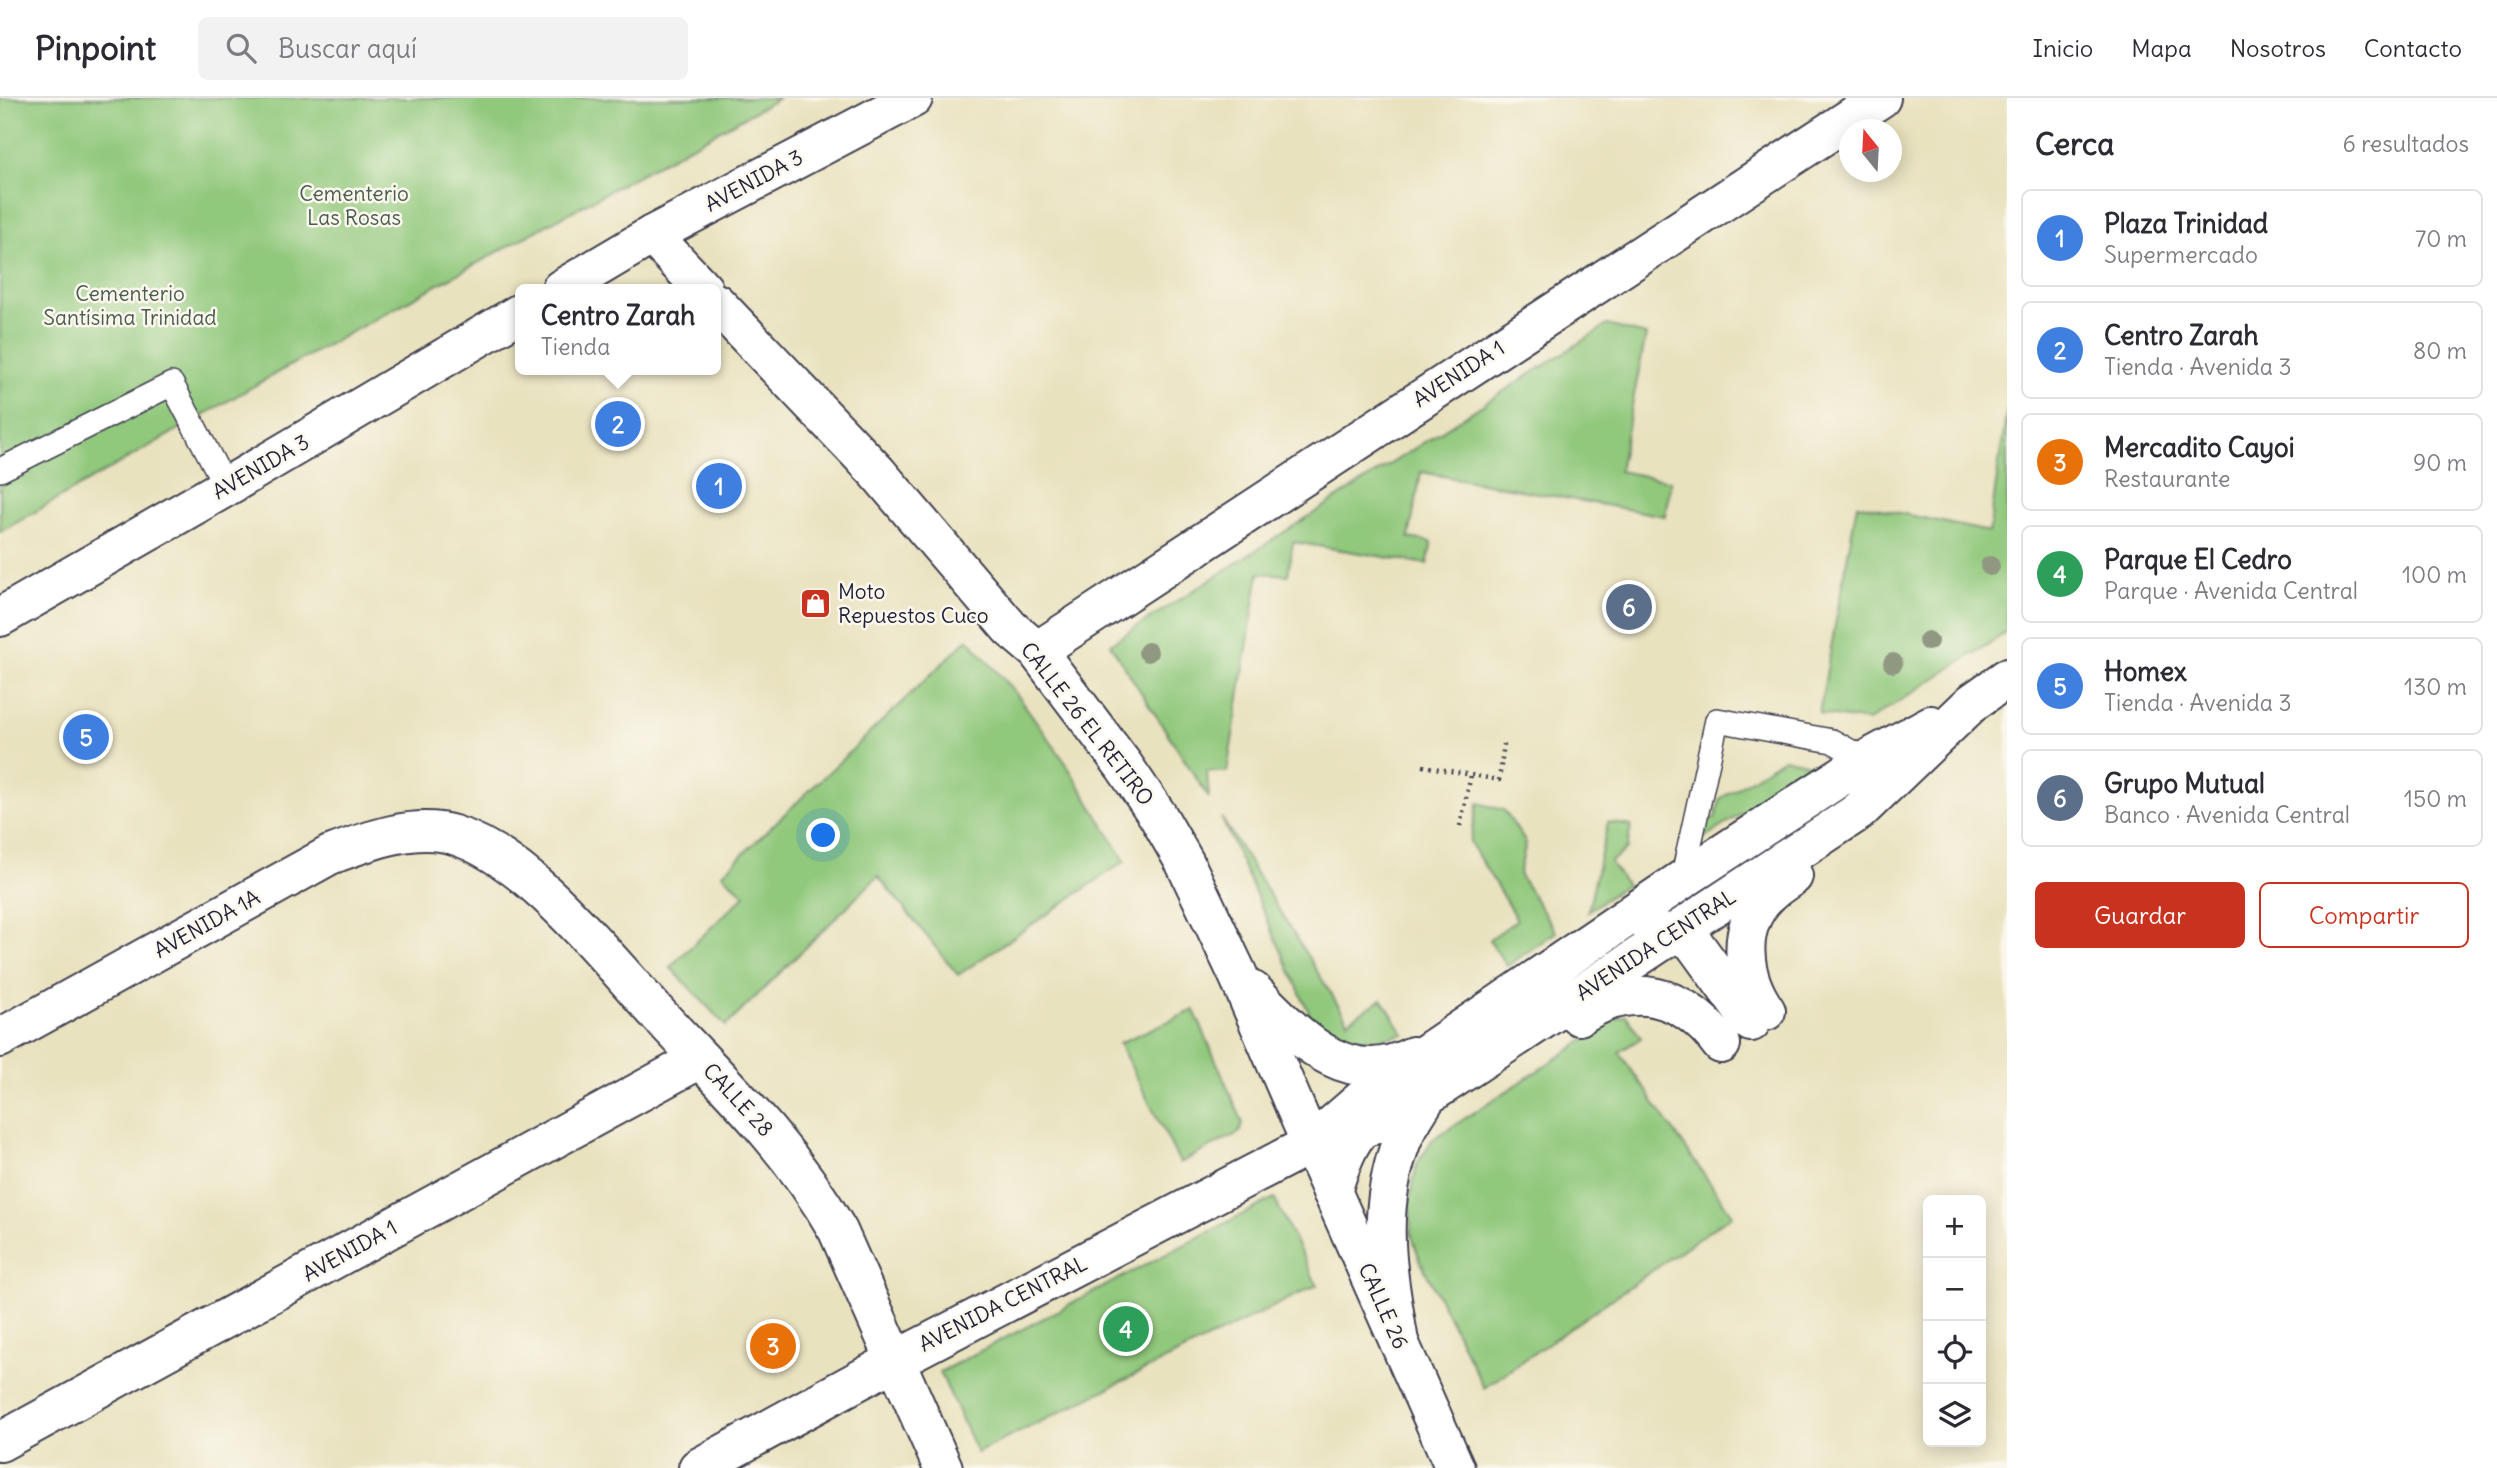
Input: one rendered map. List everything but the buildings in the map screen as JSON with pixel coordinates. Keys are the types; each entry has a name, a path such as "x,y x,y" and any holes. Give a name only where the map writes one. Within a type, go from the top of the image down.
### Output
{"street":[{"name":"AVENIDA 3","path":"569,284 652,235 913,98"},
{"name":"AVENIDA 1","path":"1037,651 1881,98"},
{"path":"652,235 699,284"},
{"name":"CALLE 26 EL RETIRO","path":"721,308 877,472 1010,628 1037,651 1124,766 1158,816 1185,863 1238,975 1311,1144"},
{"name":"AVENIDA 3","path":"0,617 515,316"},
{"name":"AVENIDA CENTRAL","path":"698,1468 896,1360 1311,1144 1392,1119 1427,1096 1464,1050 1682,880 1866,760 1973,702 2007,678"},
{"name":"AVENIDA CENTRAL","path":"1311,1144 1375,1088 1464,1050 1675,932 1858,812 1973,702"},
{"path":"1743,1028 1751,986 1747,972 1745,940 1757,908 1777,887 1858,831 1916,756"},
{"path":"1773,868 1788,833 1841,797 1866,760"},
{"path":"1675,932 1690,898 1749,858 1769,823"},
{"name":"AVENIDA 1A","path":"0,1038 330,855 388,836 422,832"},
{"name":"CALLE 28","path":"422,832 452,835 489,850 523,873 766,1127 819,1197 838,1231 943,1468"},
{"path":"1332,1192 1340,1163 1360,1129 1385,1101 1636,934 1675,932 1693,942 1743,1028"},
{"path":"1238,975 1300,1037 1325,1055 1349,1065 1374,1066 1464,1050 1513,1060 1587,1010 1622,997 1640,995 1675,1003 1707,1025 1743,1028"},
{"name":"AVENIDA 1","path":"0,1442 700,1059"},
{"path":"1399,1342 1385,1254 1387,1197 1403,1139 1427,1096"},
{"name":"CALLE 26","path":"1311,1144 1455,1468"}],"lane":[{"path":"0,470 172,384 226,487"},
{"path":"1682,880 1717,720 1832,741 1866,760"}],"path":[{"path":"1423,766 1499,780 1504,744"},
{"path":"1460,826 1471,775"}],"green space":[{"path":"0,98 779,98 280,371 0,532"},
{"path":"1607,325 1646,335 1619,471 1671,481 1665,516 1421,472 1409,538 1432,542 1427,564 1293,542 1288,575 1259,573 1227,772 1207,771 1209,798 1110,644"},
{"path":"2007,408 2007,632 1868,721 1819,714 1857,504 1989,532"},
{"path":"968,639 1019,697 1065,762 1125,861 958,975 878,876 726,1026 670,967 745,895 722,874"},
{"path":"1784,758 1817,766 1702,839 1701,816 1715,819 1720,799"},
{"path":"1478,803 1504,810 1526,843 1519,874 1556,932 1507,966 1489,940 1517,920 1470,842"},
{"path":"1221,817 1348,1021 1382,999 1404,1034 1374,1040 1341,1038 1311,1017"},
{"path":"1608,822 1631,826 1627,849 1610,862 1626,885 1588,911"},
{"path":"1194,1010 1243,1123 1240,1132 1180,1163 1119,1043"},
{"path":"1626,1015 1641,1038 1619,1052 1732,1215 1484,1388 1420,1260 1411,1233 1410,1198 1417,1164 1432,1140 1597,1032 1594,1027"},
{"path":"1274,1198 1317,1285 977,1453 940,1372"}],"place":[{"name":"Centro Zarah","path":"618,424"},
{"name":"Plaza Trinidad","path":"719,486"},
{"name":"Moto Repuestos Cuco","path":"815,604"},
{"name":"Grupo Mutual","path":"1629,607"},
{"name":"Homex","path":"86,737"},
{"name":"Parque El Cedro","path":"1126,1329"},
{"name":"Mercadito Cayoi","path":"773,1346"}],"park label":[{"name":"Cementerio Las Rosas","path":"354,206"},
{"name":"Cementerio Santísima Trinidad","path":"130,306"}]}
